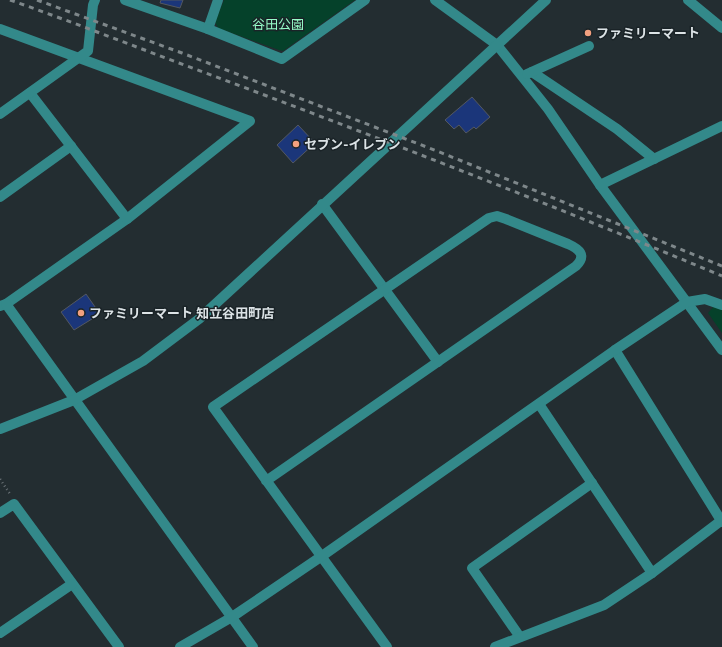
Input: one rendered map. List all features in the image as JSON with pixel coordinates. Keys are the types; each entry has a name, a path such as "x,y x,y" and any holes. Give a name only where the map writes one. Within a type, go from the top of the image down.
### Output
{"street":[{"path":"0,114 88,51 93,5 95,0"},
{"path":"125,0 208,29 282,59 365,0"},
{"path":"208,29 218,0"},
{"path":"435,0 497,45 548,109 600,185 722,350"},
{"path":"0,429 74,400 143,361 199,319 322,204 546,0"},
{"path":"688,0 722,28"},
{"path":"0,29 250,121 127,219 3,305 232,616 253,647"},
{"path":"522,77 589,46"},
{"path":"532,72 617,129 654,158"},
{"path":"30,93 127,219"},
{"path":"600,185 722,126"},
{"path":"0,197 71,146"},
{"path":"322,204 438,362"},
{"path":"266,481 576,266 581,262 582,256 580,252 568,244 506,219 497,216 489,218 386,290 213,407 266,481 322,556 387,647"},
{"path":"180,647 232,616 322,556 615,350 687,302 705,299 722,305"},
{"path":"494,647 604,604 652,573 722,521 615,350"},
{"path":"540,404 652,573"},
{"path":"520,637 472,568 592,484"},
{"path":"0,513 14,504 119,647"},
{"path":"0,633 72,584"}],"path":[{"path":"0,480 13,498 14,504"}],"green space":[{"name":"谷田公園","path":"224,0 355,0 283,51 218,28 215,22"},
{"path":"714,306 722,309 722,333 708,313"}],"building":[{"path":"161,0 183,0 180,8 160,3"},
{"path":"472,97 490,117 476,129 474,127 466,133 459,125 454,129 445,120"},
{"name":"セブン-イレブン","path":"298,125 315,143 293,163 277,145"},
{"name":"ファミリーマート 知立谷田町店","path":"86,294 100,314 74,330 61,312"}],"railway":[{"path":"10,0 384,141 520,194 722,276"},
{"path":"37,0 182,53 437,151 722,266"}],"place":[{"name":"ファミリーマート","path":"588,33"},
{"name":"セブン-イレブン","path":"296,144"},
{"name":"ファミリーマート 知立谷田町店","path":"81,313"}]}
